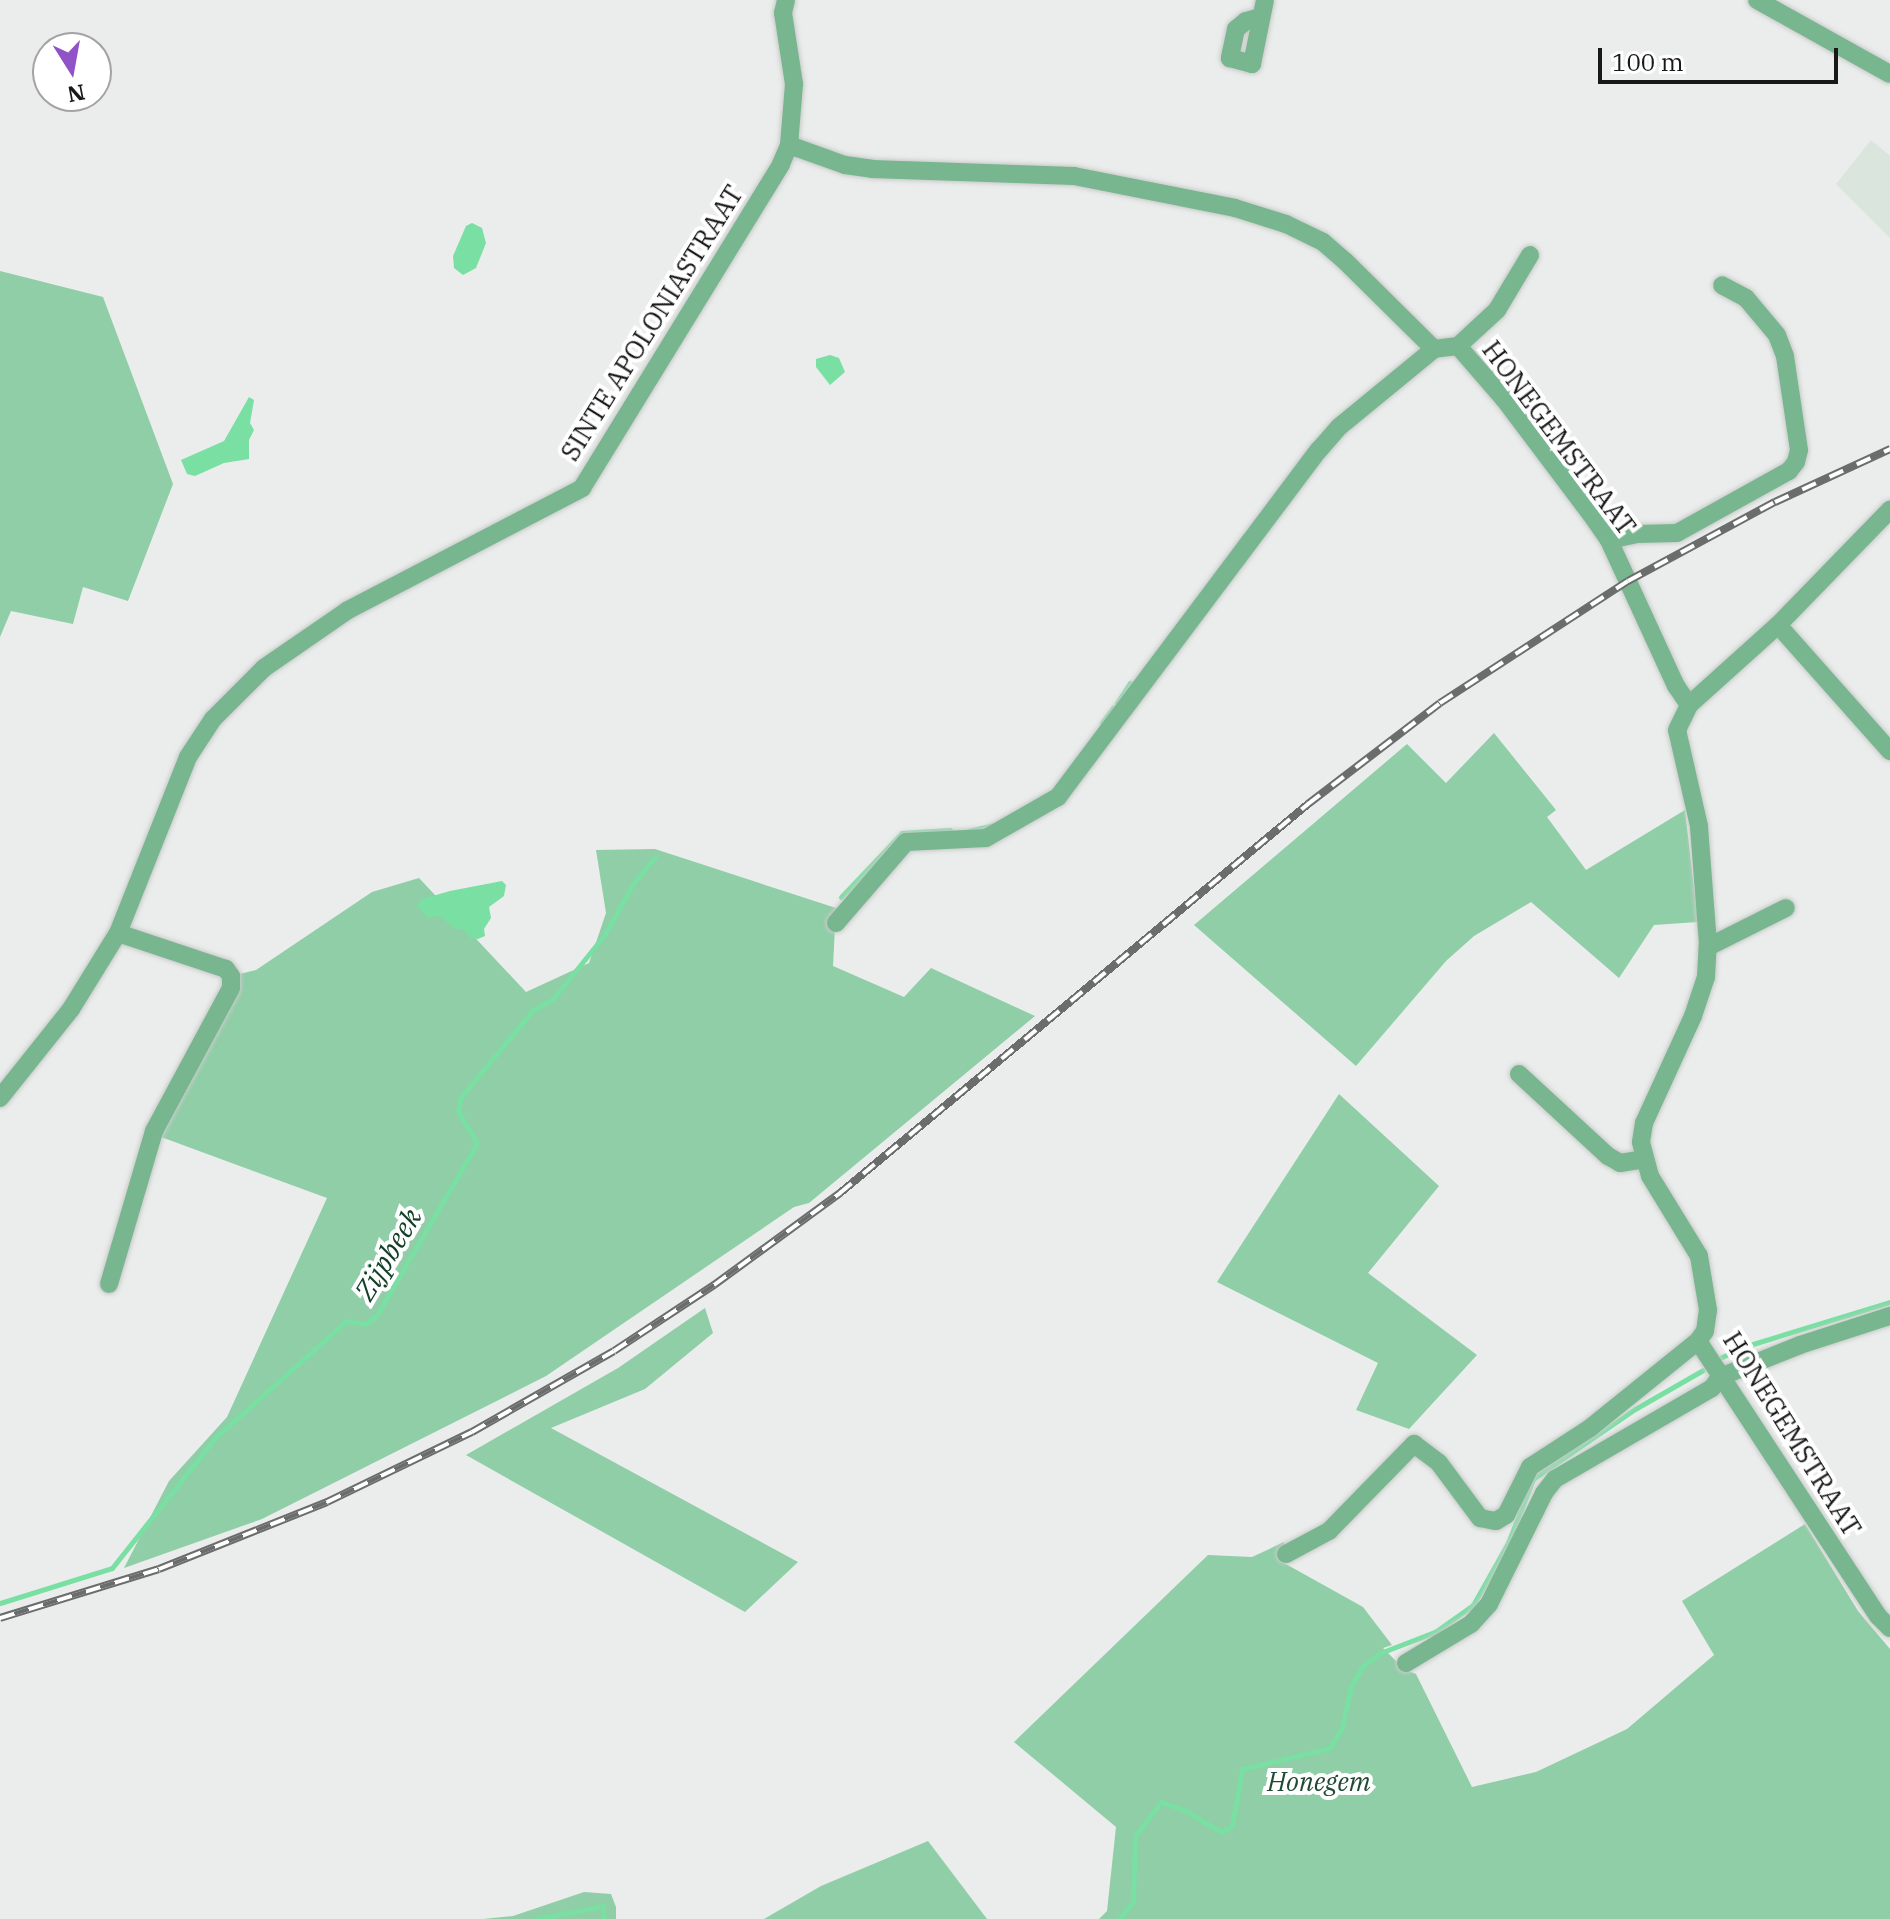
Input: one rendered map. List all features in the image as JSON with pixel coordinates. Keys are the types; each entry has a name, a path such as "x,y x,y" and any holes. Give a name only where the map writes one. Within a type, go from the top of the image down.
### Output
{"street":[{"name":"SINTE APOLONIASTRAAT","path":"0,1098 71,1009 118,933 188,757 213,719 264,668 348,610 582,488 781,164 789,145 793,66 783,13 786,0"},
{"path":"1757,0 1890,74"},
{"path":"789,145 845,165 872,169 1074,176 1235,208 1286,224 1323,242 1434,349 1339,427 1058,797 986,838 906,842 841,916"},
{"path":"1458,346 1497,310 1530,255"},
{"path":"1609,540 1637,534 1677,533 1789,471 1796,462 1799,450 1785,356 1777,335 1746,298 1722,285"},
{"name":"HONEGEMSTRAAT","path":"1434,349 1458,346 1504,399 1609,540 1670,674 1689,705 1677,730 1699,826 1708,947 1706,977 1693,1016 1644,1123 1641,1142 1644,1159 1650,1176 1699,1256 1708,1310 1705,1331 1698,1341 1878,1616 1890,1628"},
{"path":"1689,705 1778,625 1890,510"},
{"path":"1778,625 1890,751"},
{"path":"1708,947 1786,908"},
{"path":"109,1284 154,1131 231,988 231,976 226,969 118,933"},
{"path":"1519,1074 1608,1156 1620,1163 1644,1159"},
{"path":"1406,1663 1471,1624 1489,1604 1544,1493 1555,1479 1712,1388 1720,1377 1800,1345 1890,1316"},
{"path":"1286,1554 1329,1531 1414,1444 1439,1463 1480,1518 1496,1521 1506,1515 1530,1467 1590,1428 1698,1341"}],"shaded area":[{"path":"1871,140 1890,156 1890,238 1836,184"},
{"path":"472,223 482,228 486,243 476,268 463,275 454,268 453,256 466,226"},
{"path":"830,355 839,358 845,372 830,385 816,367 816,359"},
{"path":"249,397 254,400 250,423 254,430 249,440 249,459 224,463 195,476 187,474 181,460 224,441"},
{"path":"502,881 506,885 504,896 489,907 491,918 484,929 485,936 478,939 470,938 463,929 457,930 439,916 427,918 417,905 422,899 450,891"}],"green space":[{"path":"0,271 103,297 173,484 128,601 83,587 73,624 11,611 0,637"},
{"path":"1494,733 1556,810 1547,817 1586,870 1685,810 1698,922 1654,925 1619,978 1531,902 1474,936 1446,961 1356,1066 1194,925 1407,744 1446,783"},
{"path":"655,849 836,908 833,966 904,997 931,968 1035,1016 809,1203 794,1207 546,1376 262,1519 124,1568 169,1481 227,1417 327,1198 153,1134 231,976 256,970 372,892 419,878 526,992 589,963 606,913 596,850"},
{"path":"1339,1094 1439,1186 1368,1273 1477,1355 1409,1429 1356,1410 1378,1363 1217,1282"},
{"path":"705,1308 713,1333 645,1389 551,1428 798,1562 745,1612 466,1455 618,1368"},
{"name":"Honegem","path":"1805,1524 1858,1611 1890,1649 1890,1919 1099,1919 1107,1911 1116,1827 1014,1742 1208,1555 1252,1557 1284,1542 1284,1563 1363,1607 1392,1645 1383,1648 1404,1669 1416,1674 1472,1787 1536,1772 1627,1729 1714,1655 1682,1601"},
{"path":"928,1841 987,1919 764,1919 821,1886"},
{"path":"584,1892 611,1894 616,1919 483,1919 513,1916"}],"waterway":[{"name":"Zijpbeek","path":"1117,703 1130,683"},
{"name":"Zijpbeek","path":"1102,723 1113,708"},
{"name":"Zijpbeek","path":"968,831 993,825"},
{"name":"Zijpbeek","path":"841,897 902,833 950,830"},
{"name":"Zijpbeek","path":"0,1603 112,1568 216,1437 346,1321 366,1324 377,1315 477,1143 458,1111 461,1097 533,1010 553,999 605,934 633,884 655,857"},
{"path":"1722,1357 1743,1347 1890,1302"},
{"path":"1119,1919 1133,1902 1135,1836 1161,1802 1184,1810 1221,1832 1232,1826 1242,1769 1330,1748 1342,1727 1351,1686 1363,1666 1380,1653 1435,1632 1473,1605 1508,1543 1533,1479 1635,1409 1703,1370"},
{"path":"536,1919 603,1906 604,1919"}],"railway":[{"path":"0,1618 159,1569 327,1502 472,1432 614,1351 714,1285 840,1193 1308,804 1440,703 1628,581 1775,502 1890,449"}]}
